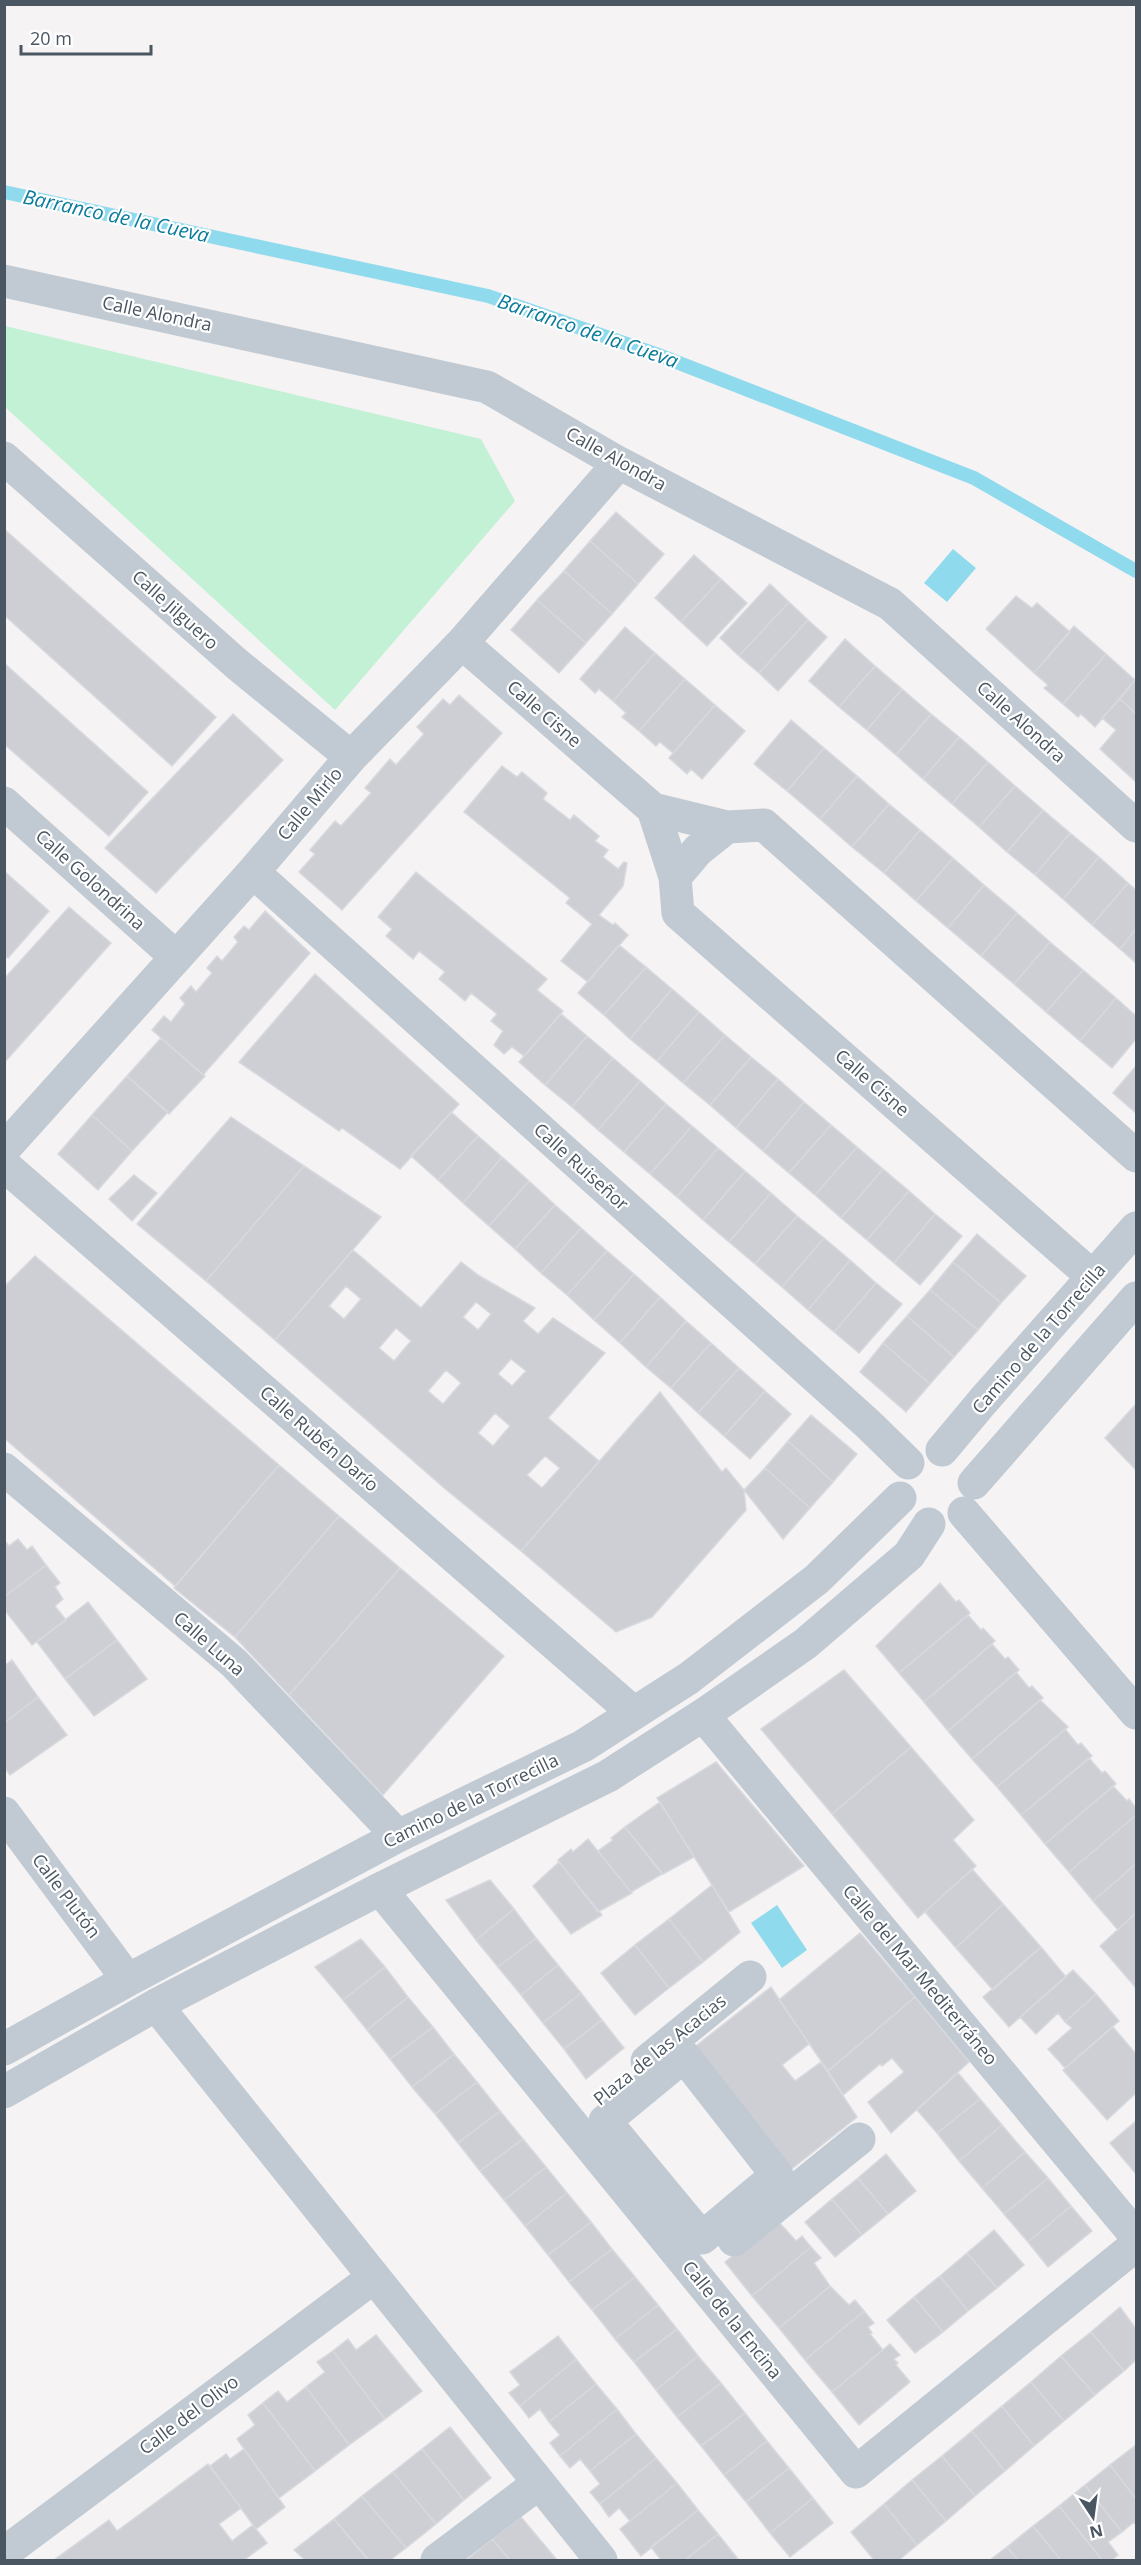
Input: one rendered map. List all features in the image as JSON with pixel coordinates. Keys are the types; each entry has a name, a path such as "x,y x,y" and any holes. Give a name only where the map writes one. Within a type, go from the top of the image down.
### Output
{"street":[{"name":"Calle Alondra","path":"4,280 487,387 619,463 890,604 1137,826"},
{"name":"Calle Jilguero","path":"4,459 238,665 351,757"},
{"name":"Calle Mirlo","path":"4,1149 175,956 253,872 351,757 462,643 619,463"},
{"name":"Calle Cisne","path":"462,643 653,809 727,827 764,825 1137,1156"},
{"name":"Calle Golondrina","path":"4,803 175,956"},
{"name":"Calle Cisne","path":"653,809 675,877 678,913 1093,1277"},
{"path":"675,877 698,850 727,827"},
{"name":"Calle Ruiseñor","path":"253,872 868,1424 908,1463"},
{"name":"Calle Rubén Darío","path":"4,1165 634,1713"},
{"name":"Camino de la Torrecilla","path":"942,1450 1137,1228"},
{"path":"1137,1298 969,1498 950,1523 929,1524 918,1520 906,1510 900,1498 900,1478 908,1463 925,1451 942,1450 957,1456 968,1468 969,1498 1137,1713"},
{"name":"Calle Luna","path":"4,1470 234,1663 398,1836"},
{"name":"Camino de la Torrecilla","path":"4,2049 398,1836 584,1746 689,1678 817,1579 900,1498"},
{"name":"Camino de la Torrecilla","path":"4,2092 156,2005 380,1888 608,1776 703,1715 805,1644 909,1555 929,1524"},
{"name":"Calle del Mar Mediterráneo","path":"703,1715 1137,2236"},
{"name":"Calle Plutón","path":"4,1813 128,1980"},
{"name":"Calle de la Encina","path":"380,1888 855,2472 1137,2245"},
{"name":"Plaza de las Acacias","path":"571,2123 750,1977"},
{"path":"156,2005 601,2560"},
{"name":"Plaza de las Acacias","path":"684,2056 777,2175 702,2238 605,2121 684,2056"},
{"path":"693,2273 859,2139"},
{"name":"Calle del Olivo","path":"4,2553 374,2277"},
{"path":"437,2560 538,2483"}],"green space":[{"path":"5,326 481,439 515,501 335,710 5,407"}],"water":[{"path":"953,549 976,568 947,602 924,583"},
{"path":"777,1905 807,1950 782,1968 751,1923"}],"building":[{"path":"616,512 664,554 638,584 590,541"},
{"path":"4,529 216,717 172,766 4,615"},
{"path":"590,541 638,584 612,614 564,571"},
{"path":"694,555 721,579 681,622 655,598"},
{"path":"564,571 612,614 586,643 537,600"},
{"path":"721,579 747,603 707,646 681,622"},
{"path":"770,584 789,602 739,656 720,638"},
{"path":"1016,596 1032,608 1037,603 1070,632 1034,673 986,629"},
{"path":"537,600 586,643 559,673 511,630"},
{"path":"789,602 808,620 759,673 739,656"},
{"path":"808,620 827,637 778,691 759,673"},
{"path":"1074,626 1106,654 1063,704 1044,688 1048,685 1034,673"},
{"path":"625,627 655,653 613,701 599,689 595,693 580,679"},
{"path":"845,639 875,666 839,707 809,681"},
{"path":"655,653 685,679 639,731 622,717 626,713 613,701"},
{"path":"1106,654 1135,680 1095,727 1081,714 1078,717 1063,704"},
{"path":"4,663 148,792 109,836 4,744"},
{"path":"875,666 902,689 867,730 839,707"},
{"path":"685,679 715,705 673,753 660,742 656,746 639,731"},
{"path":"1136,681 1136,714 1120,699"},
{"path":"902,689 931,714 896,755 867,730"},
{"path":"459,695 502,733 342,910 299,872 315,854 310,850 335,821 341,826 371,793 365,788 390,759 396,765 424,734 417,727 443,699 450,705"},
{"path":"1120,699 1136,714 1136,782 1100,749 1116,730 1102,718"},
{"path":"715,705 745,731 702,779 691,769 687,774 669,758"},
{"path":"233,714 283,760 156,893 105,848"},
{"path":"931,714 959,737 923,779 896,755"},
{"path":"791,720 824,748 787,791 754,764"},
{"path":"959,737 988,762 952,804 923,779"},
{"path":"824,748 857,776 820,819 787,791"},
{"path":"988,762 1015,786 979,827 952,804"},
{"path":"502,766 517,777 522,772 547,793 543,799 570,820 574,815 599,836 595,841 608,850 603,857 618,869 624,862 627,863 623,886 599,915 613,925 615,923 628,935 588,982 561,961 592,924 566,903 570,898 464,812"},
{"path":"857,776 889,804 852,847 820,819"},
{"path":"1015,786 1043,810 1007,852 979,827"},
{"path":"889,804 920,830 884,873 852,847"},
{"path":"1043,810 1070,833 1035,875 1007,852"},
{"path":"920,830 953,858 916,901 884,873"},
{"path":"1070,833 1099,857 1063,899 1035,875"},
{"path":"1099,857 1128,883 1092,925 1063,899"},
{"path":"953,858 984,885 948,928 916,901"},
{"path":"4,871 49,911 8,958 4,955"},
{"path":"416,872 547,979 537,990 563,1011 524,1056 512,1047 504,1054 494,1045 503,1031 491,1021 497,1014 471,993 465,1001 439,979 445,972 419,951 413,959 386,936 392,929 378,917"},
{"path":"1128,883 1136,890 1136,929 1120,949 1092,925"},
{"path":"984,885 1017,913 981,956 948,928"},
{"path":"69,907 111,943 4,1063 4,979"},
{"path":"265,911 310,953 203,1075 152,1030 164,1016 171,1022 185,1004 180,998 191,986 196,992 212,973 207,968 217,956 222,961 238,942 234,937 244,926 249,930"},
{"path":"1017,913 1050,942 1014,984 981,956"},
{"path":"1136,929 1136,963 1120,949"},
{"path":"1050,942 1083,970 1046,1012 1014,984"},
{"path":"619,945 646,967 604,1015 578,993"},
{"path":"646,967 672,989 630,1039 604,1015"},
{"path":"1083,970 1116,998 1080,1041 1046,1012"},
{"path":"315,974 459,1104 400,1169 342,1128 339,1131 239,1062"},
{"path":"672,989 699,1012 657,1061 630,1039"},
{"path":"1116,998 1136,1016 1136,1039 1112,1068 1080,1041"},
{"path":"699,1012 725,1035 683,1083 657,1061"},
{"path":"561,1014 587,1036 545,1085 519,1062"},
{"path":"725,1035 751,1057 710,1105 683,1083"},
{"path":"587,1036 613,1058 572,1107 545,1085"},
{"path":"161,1038 205,1076 169,1114 127,1076"},
{"path":"751,1057 778,1079 736,1128 710,1105"},
{"path":"613,1058 640,1081 598,1130 572,1107"},
{"path":"1136,1066 1136,1113 1113,1093"},
{"path":"127,1076 168,1112 132,1151 92,1115"},
{"path":"778,1079 804,1102 763,1151 736,1128"},
{"path":"640,1081 666,1104 624,1152 598,1130"},
{"path":"804,1102 831,1125 789,1173 763,1151"},
{"path":"666,1104 692,1126 650,1174 624,1152"},
{"path":"451,1112 478,1136 438,1180 411,1156"},
{"path":"92,1115 132,1151 98,1190 58,1154"},
{"path":"231,1117 304,1166 206,1281 137,1224"},
{"path":"831,1125 857,1147 815,1195 789,1173"},
{"path":"692,1126 718,1148 677,1197 650,1174"},
{"path":"478,1136 502,1157 463,1203 438,1180"},
{"path":"857,1147 883,1169 841,1218 815,1195"},
{"path":"718,1148 745,1171 703,1220 677,1197"},
{"path":"502,1157 529,1181 489,1226 463,1203"},
{"path":"304,1166 381,1217 275,1340 206,1281"},
{"path":"883,1169 909,1191 867,1240 841,1218"},
{"path":"745,1171 771,1193 729,1242 703,1220"},
{"path":"134,1175 157,1193 132,1221 109,1199"},
{"path":"529,1181 555,1205 515,1249 489,1226"},
{"path":"909,1191 935,1214 894,1263 867,1240"},
{"path":"771,1193 797,1216 755,1264 729,1242"},
{"path":"555,1205 581,1228 541,1273 515,1249"},
{"path":"935,1214 962,1236 920,1285 894,1263"},
{"path":"797,1216 824,1238 782,1287 755,1264"},
{"path":"581,1228 607,1251 567,1295 541,1273"},
{"path":"977,1234 1026,1276 1001,1303 953,1262"},
{"path":"824,1238 850,1260 808,1310 782,1287"},
{"path":"353,1250 421,1308 461,1262 478,1275 535,1308 523,1321 538,1334 553,1318 605,1353 548,1418 599,1461 521,1551 443,1487 275,1340","holes":["346,1286 361,1299 344,1319 329,1306","476,1302 491,1314 478,1330 463,1317","396,1328 411,1341 394,1361 379,1348","511,1359 526,1371 512,1386 498,1374","446,1370 461,1383 443,1404 428,1391","495,1413 510,1426 493,1446 478,1433","545,1456 560,1468 542,1488 527,1475"]},
{"path":"607,1251 634,1274 594,1320 567,1295"},
{"path":"35,1256 279,1465 175,1586 4,1438 4,1287"},
{"path":"850,1260 876,1283 834,1332 808,1310"},
{"path":"953,1262 1001,1303 978,1330 930,1290"},
{"path":"634,1274 660,1297 620,1343 594,1320"},
{"path":"876,1283 902,1304 859,1353 834,1332"},
{"path":"930,1290 978,1330 954,1357 907,1316"},
{"path":"660,1297 686,1321 646,1367 620,1343"},
{"path":"907,1316 954,1357 930,1384 883,1343"},
{"path":"686,1321 711,1343 671,1388 646,1367"},
{"path":"711,1343 739,1368 698,1413 671,1388"},
{"path":"883,1343 930,1384 906,1412 860,1372"},
{"path":"739,1368 765,1391 724,1436 698,1413"},
{"path":"765,1391 791,1414 750,1459 724,1436"},
{"path":"660,1392 722,1472 726,1468 744,1490 746,1510 652,1617 616,1632 521,1551"},
{"path":"1136,1404 1136,1470 1105,1438"},
{"path":"811,1415 857,1454 833,1482 788,1441"},
{"path":"788,1441 833,1482 810,1508 765,1468"},
{"path":"279,1465 339,1516 235,1637 174,1588"},
{"path":"765,1468 810,1508 783,1539 744,1490"},
{"path":"339,1516 400,1568 289,1695 235,1637"},
{"path":"18,1539 27,1550 32,1546 46,1565 4,1597 4,1540 9,1546"},
{"path":"46,1565 60,1583 55,1587 63,1599 55,1606 66,1620 32,1645 4,1609 4,1597"},
{"path":"400,1568 504,1656 383,1795 289,1695"},
{"path":"940,1583 956,1602 959,1600 970,1613 899,1673 876,1646"},
{"path":"88,1602 117,1640 65,1679 37,1642"},
{"path":"968,1615 995,1641 924,1702 899,1673"},
{"path":"117,1640 147,1679 94,1716 65,1679"},
{"path":"992,1644 1019,1670 948,1731 924,1702"},
{"path":"12,1660 38,1697 4,1723 4,1666"},
{"path":"844,1670 911,1747 832,1814 761,1729"},
{"path":"1016,1672 1029,1688 1032,1686 1043,1698 972,1759 948,1731"},
{"path":"38,1697 67,1735 10,1775 4,1767 4,1723"},
{"path":"1040,1700 1068,1727 997,1787 972,1759"},
{"path":"1065,1729 1078,1745 1081,1743 1092,1756 1021,1815 997,1787"},
{"path":"911,1747 974,1820 953,1840 976,1866 918,1918 832,1814"},
{"path":"1089,1758 1116,1784 1045,1844 1021,1815"},
{"path":"716,1762 804,1866 729,1912 657,1798"},
{"path":"1113,1786 1127,1801 1129,1799 1136,1808 1136,1815 1069,1872 1045,1844"},
{"path":"660,1802 694,1857 663,1874 625,1827"},
{"path":"1136,1815 1136,1864 1093,1901 1069,1872"},
{"path":"625,1827 662,1874 631,1892 598,1851"},
{"path":"588,1839 632,1893 598,1912 558,1860 571,1849 573,1852"},
{"path":"559,1862 602,1915 571,1934 533,1886"},
{"path":"1136,1864 1136,1913 1118,1930 1093,1901"},
{"path":"972,1869 1003,1904 956,1948 925,1912"},
{"path":"490,1880 514,1909 476,1940 446,1900"},
{"path":"712,1885 740,1932 703,1962 669,1919"},
{"path":"1003,1904 1041,1947 993,1990 956,1948"},
{"path":"514,1909 536,1938 498,1967 476,1940"},
{"path":"1136,1913 1136,1988 1100,1946"},
{"path":"669,1919 703,1962 669,1988 635,1945"},
{"path":"860,1933 915,1997 828,2071 779,2000"},
{"path":"536,1938 558,1965 521,1995 498,1967"},
{"path":"361,1939 385,1967 343,2000 315,1967"},
{"path":"635,1945 669,1988 635,2015 601,1973"},
{"path":"1041,1947 1066,1977 1009,2027 983,1997"},
{"path":"558,1965 581,1993 543,2023 521,1995"},
{"path":"385,1967 408,1997 367,2030 343,2000"},
{"path":"1073,1970 1096,1994 1065,2022 1058,2013 1036,2034 1020,2017"},
{"path":"771,1987 809,2044 782,2065 795,2081 821,2062 857,2117 789,2171 692,2049"},
{"path":"581,1993 602,2020 564,2049 543,2023"},
{"path":"1096,1994 1119,2021 1065,2068 1048,2049 1072,2028 1065,2022"},
{"path":"408,1997 433,2027 390,2059 367,2030"},
{"path":"915,1997 969,2062 891,2133 868,2102 904,2072 892,2058 882,2066 880,2064 843,2095 828,2071"},
{"path":"602,2020 624,2048 586,2079 564,2049"},
{"path":"433,2027 454,2054 412,2087 390,2059"},
{"path":"1113,2027 1136,2054 1136,2093 1107,2120 1063,2070"},
{"path":"454,2054 477,2082 435,2114 412,2087"},
{"path":"958,2073 980,2099 937,2133 917,2110"},
{"path":"477,2082 500,2111 458,2143 435,2114"},
{"path":"980,2099 1002,2125 959,2161 937,2133"},
{"path":"500,2111 523,2139 480,2171 458,2143"},
{"path":"1136,2121 1136,2174 1110,2143"},
{"path":"1002,2125 1025,2152 982,2188 959,2161"},
{"path":"523,2139 546,2167 504,2200 480,2171"},
{"path":"1025,2152 1048,2178 1004,2214 982,2188"},
{"path":"886,2154 916,2191 888,2214 858,2178"},
{"path":"546,2167 567,2193 525,2226 504,2200"},
{"path":"858,2178 888,2214 862,2235 832,2199"},
{"path":"1048,2178 1071,2206 1028,2242 1004,2214"},
{"path":"567,2193 591,2222 548,2255 525,2226"},
{"path":"832,2199 862,2235 835,2257 805,2222"},
{"path":"1071,2206 1092,2231 1048,2267 1028,2242"},
{"path":"777,2220 796,2241 802,2236 811,2247 752,2296 725,2262"},
{"path":"591,2222 612,2249 569,2282 548,2255"},
{"path":"994,2230 1024,2265 997,2288 967,2253"},
{"path":"811,2247 821,2258 814,2263 830,2286 779,2328 752,2296"},
{"path":"612,2249 635,2277 592,2310 569,2282"},
{"path":"967,2253 997,2288 968,2311 940,2276"},
{"path":"940,2276 968,2311 943,2332 914,2297"},
{"path":"635,2277 658,2305 615,2339 592,2310"},
{"path":"830,2286 849,2305 855,2300 864,2311 805,2360 779,2328"},
{"path":"914,2297 943,2332 915,2353 887,2320"},
{"path":"658,2305 677,2329 634,2362 615,2339"},
{"path":"1120,2307 1136,2329 1136,2360 1124,2371 1091,2332"},
{"path":"864,2311 874,2323 868,2327 872,2333 870,2334 883,2350 832,2392 805,2360"},
{"path":"677,2329 698,2356 656,2390 634,2362"},
{"path":"1091,2332 1124,2371 1095,2395 1061,2356"},
{"path":"376,2335 422,2391 385,2419 333,2351 348,2339 356,2350"},
{"path":"558,2336 576,2359 520,2406 509,2393 520,2385 510,2372"},
{"path":"890,2344 900,2355 894,2359 898,2363 896,2365 910,2382 859,2425 832,2392"},
{"path":"333,2351 385,2419 349,2445 306,2387 325,2372 317,2362"},
{"path":"698,2356 721,2383 677,2417 656,2390"},
{"path":"1061,2356 1095,2395 1064,2421 1031,2382"},
{"path":"576,2359 596,2384 549,2422 540,2409 529,2418 520,2406"},
{"path":"1031,2382 1064,2421 1034,2446 1002,2406"},
{"path":"721,2383 745,2413 701,2446 677,2417"},
{"path":"596,2384 617,2409 560,2456 550,2443 560,2435 549,2422"},
{"path":"306,2387 349,2445 315,2471 263,2403 278,2391 287,2402"},
{"path":"263,2403 315,2471 279,2498 237,2439 255,2425 248,2415"},
{"path":"1002,2406 1034,2446 1005,2471 972,2431"},
{"path":"617,2409 636,2434 590,2471 580,2459 570,2468 560,2456"},
{"path":"745,2413 767,2441 724,2475 701,2446"},
{"path":"450,2427 491,2478 464,2500 422,2449"},
{"path":"972,2431 1005,2471 975,2496 942,2456"},
{"path":"636,2434 656,2458 600,2504 590,2492 600,2484 590,2471"},
{"path":"767,2441 789,2468 746,2502 724,2475"},
{"path":"1136,2445 1136,2499 1110,2465"},
{"path":"244,2449 285,2507 256,2529 210,2466 226,2454 230,2459"},
{"path":"422,2449 464,2500 436,2524 393,2472"},
{"path":"942,2456 975,2496 946,2521 912,2480"},
{"path":"656,2458 677,2483 630,2521 619,2508 609,2517 600,2504"},
{"path":"208,2464 241,2508 219,2524 232,2541 253,2525 267,2543 244,2560 54,2560 109,2520 117,2531"},
{"path":"1110,2465 1136,2499 1136,2525 1134,2522 1122,2532 1085,2485"},
{"path":"789,2468 813,2498 770,2533 746,2502"},
{"path":"393,2472 436,2524 406,2548 362,2496"},
{"path":"912,2480 946,2521 917,2545 884,2504"},
{"path":"677,2483 698,2510 641,2556 620,2529"},
{"path":"1085,2485 1122,2532 1108,2542 1118,2555 1112,2560 1102,2560 1059,2506"},
{"path":"362,2496 406,2548 390,2560 369,2560 334,2519"},
{"path":"813,2498 833,2523 790,2557 770,2533"},
{"path":"884,2504 917,2545 899,2560 874,2560 851,2532"},
{"path":"1059,2506 1102,2560 1061,2560 1033,2526"},
{"path":"698,2510 718,2534 685,2560 661,2560 651,2547"},
{"path":"521,2517 557,2560 510,2560 492,2539"},
{"path":"334,2519 368,2560 305,2560 294,2550"},
{"path":"1033,2526 1061,2560 1018,2560 1007,2547"},
{"path":"718,2534 737,2560 685,2560"},
{"path":"492,2539 510,2560 466,2560"},
{"path":"1007,2547 1018,2560 990,2560"}],"waterway":[{"name":"Barranco de la Cueva","path":"4,192 488,296 656,354 974,478 1136,571"}]}
